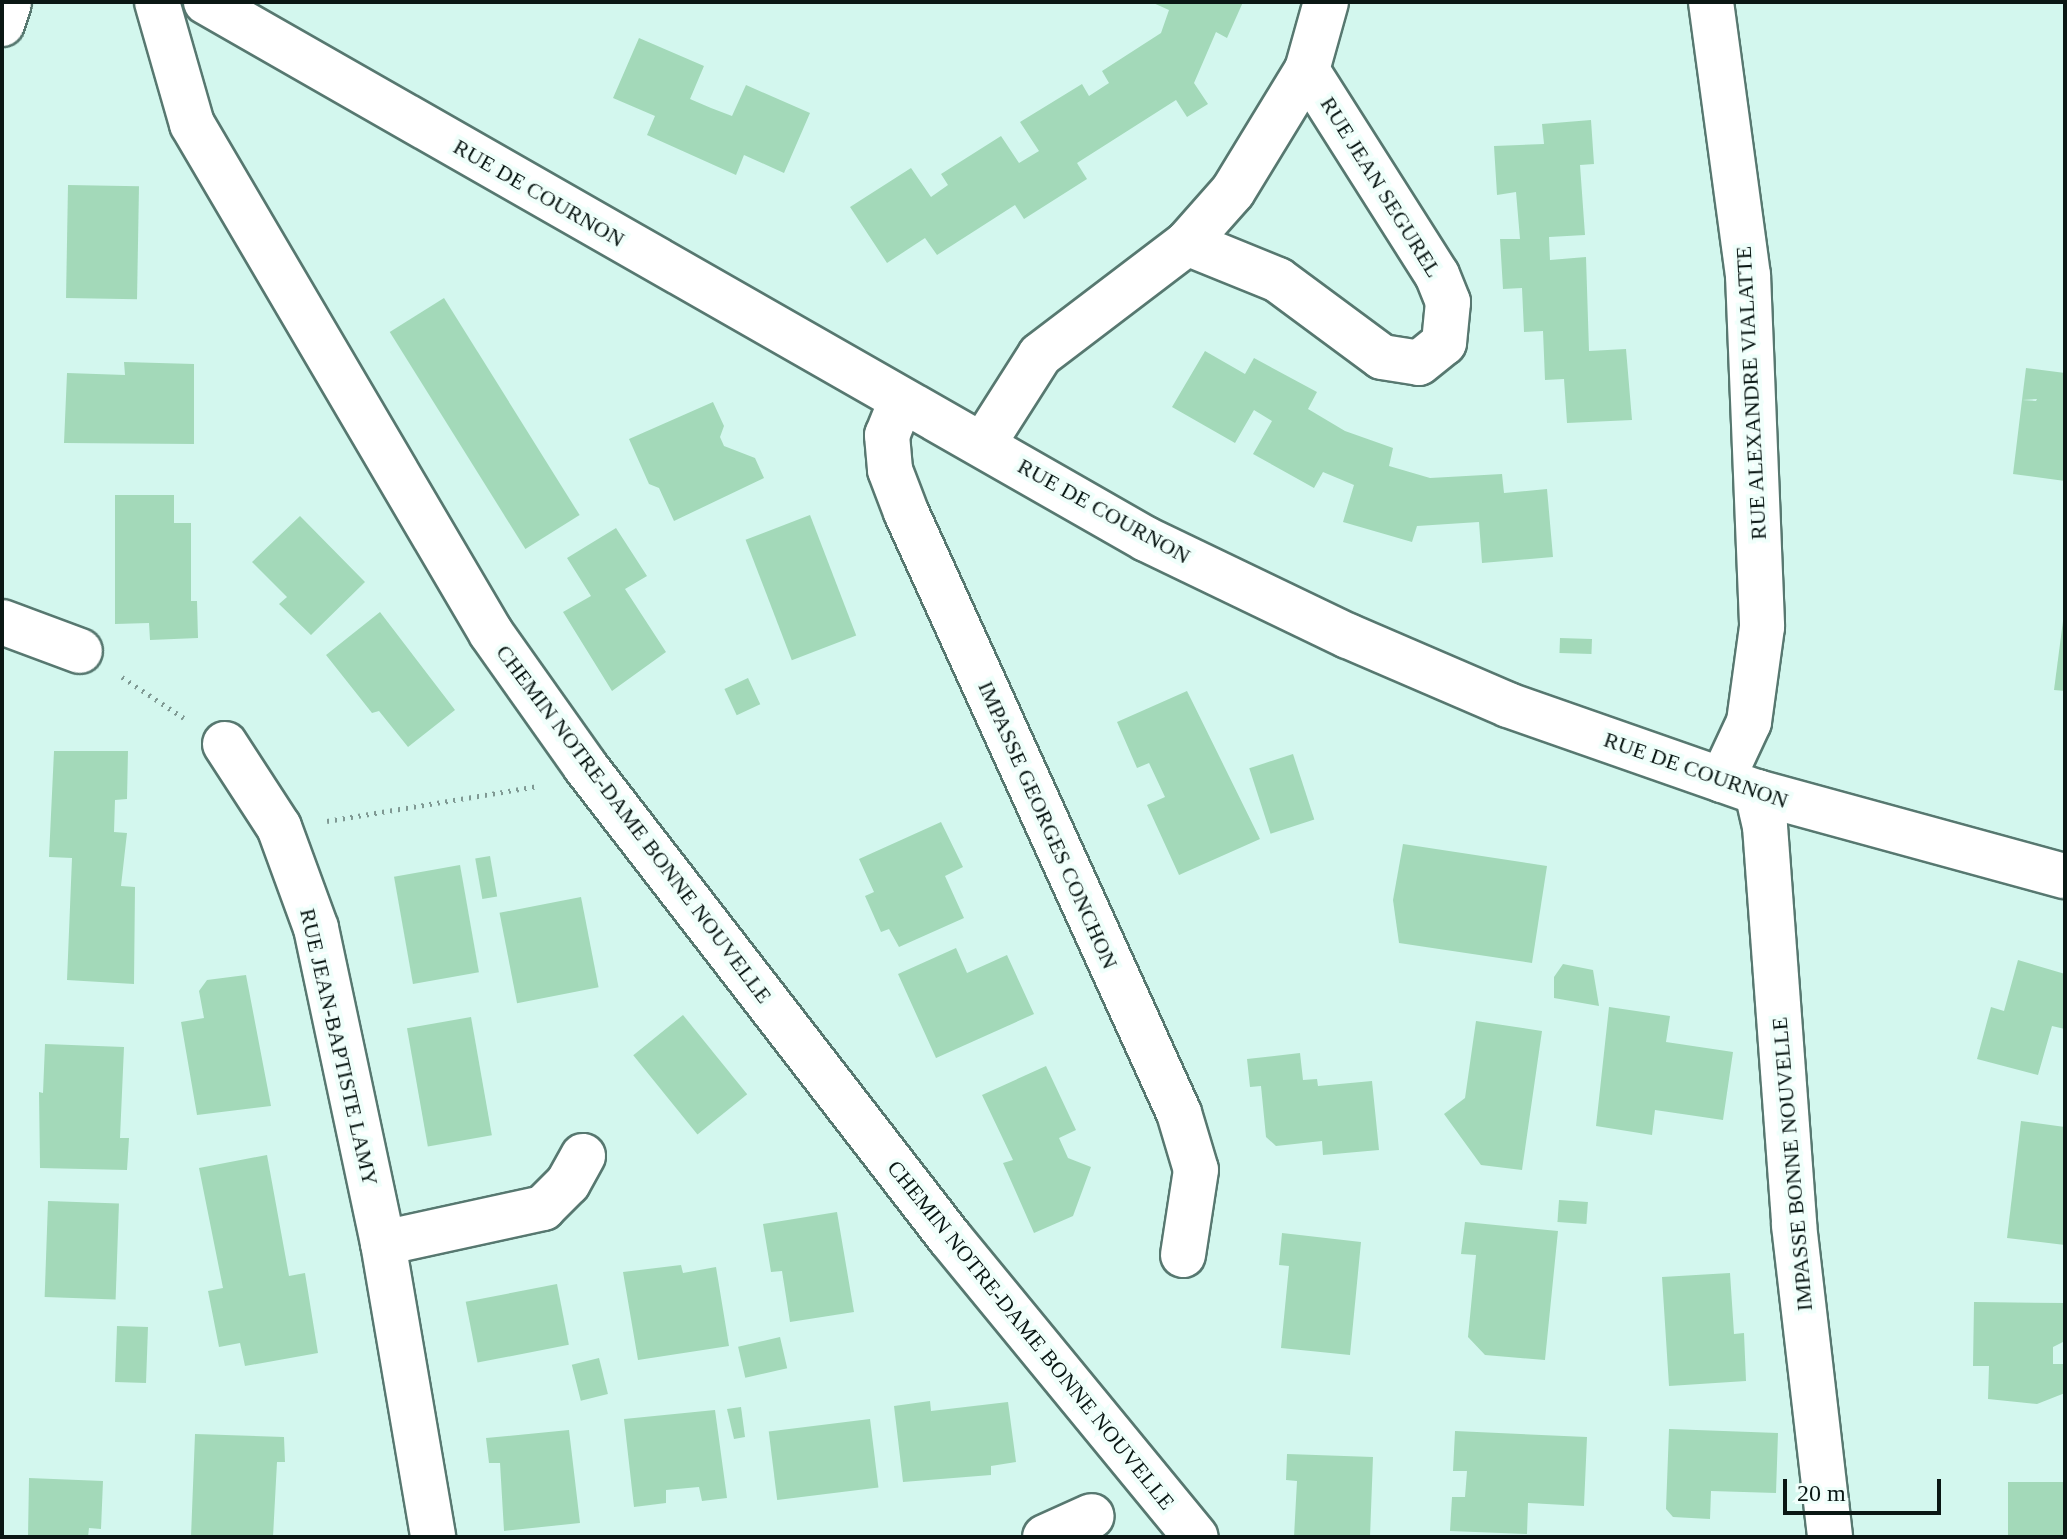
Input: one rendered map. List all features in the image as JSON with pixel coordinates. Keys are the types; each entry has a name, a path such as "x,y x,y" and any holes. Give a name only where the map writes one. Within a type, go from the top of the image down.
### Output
{"street":[{"path":"2,24 9,2"},
{"name":"CHEMIN NOTRE-DAME BONNE NOUVELLE","path":"157,2 192,124 484,621 585,766 950,1238 1196,1537"},
{"name":"RUE DE COURNON","path":"206,2 901,401 984,443 1146,539 1348,636 1508,705 1740,786 2065,876"},
{"name":"RUE JEAN SEGUREL","path":"984,443 1040,355 1187,243 1233,191 1307,70 1326,2"},
{"name":"RUE ALEXANDRE VIALATTE","path":"1711,2 1748,275 1762,627 1740,786"},
{"name":"RUE JEAN SEGUREL","path":"1187,243 1278,280 1382,357 1419,363 1444,343 1448,302 1437,275 1307,70"},
{"name":"IMPASSE GEORGES CONCHON","path":"901,401 887,435 890,470 906,512 1179,1113 1196,1170 1183,1255"},
{"path":"2,622 80,651"},
{"name":"RUE JEAN-BAPTISTE LAMY","path":"225,744 279,827 316,928 383,1243 433,1537"},
{"name":"IMPASSE BONNE NOUVELLE","path":"1740,786 1765,826 1794,1225 1830,1537"},
{"path":"383,1243 543,1208 568,1183 583,1156"},
{"path":"1045,1537 1092,1516"}],"path":[{"path":"80,651 225,744"},
{"path":"279,827 551,784 585,766"}],"building":[{"path":"1151,2 1243,2 1227,38 1216,32 1194,83 1208,104 1187,117 1176,100 1077,163 1087,179 1024,219 1015,205 937,255 925,238 887,263 850,207 911,168 931,197 948,185 941,174 1001,136 1019,163 1039,151 1020,122 1082,84 1089,96 1109,83 1102,71 1161,33 1169,10"},
{"path":"639,38 704,66 690,99 732,116 746,85 810,113 784,173 744,155 736,175 647,135 655,116 613,98"},
{"path":"1591,120 1594,164 1580,165 1585,235 1549,237 1550,260 1586,257 1589,351 1626,349 1632,420 1567,423 1564,379 1545,380 1543,331 1524,332 1522,288 1503,289 1500,239 1520,239 1516,192 1497,195 1494,146 1544,144 1542,124"},
{"path":"68,185 139,186 137,299 66,298"},
{"path":"444,298 580,515 525,549 390,332"},
{"path":"1205,351 1245,374 1254,358 1317,392 1308,409 1345,431 1393,448 1389,466 1430,478 1502,474 1504,493 1547,489 1553,557 1482,563 1479,522 1417,526 1412,542 1343,522 1354,485 1323,472 1314,488 1253,454 1272,421 1254,410 1235,443 1172,407"},
{"path":"124,362 194,364 194,444 64,443 67,373 125,375"},
{"path":"2026,368 2065,373 2065,481 2013,474 2022,400"},
{"path":"713,402 724,426 720,437 724,446 755,458 764,478 674,521 659,488 649,484 629,439"},
{"path":"115,495 174,495 174,523 191,523 191,601 197,601 198,638 150,640 149,623 115,624"},
{"path":"810,515 856,635 792,660 746,540"},
{"path":"300,516 365,582 311,635 279,604 287,597 252,562"},
{"path":"616,528 647,576 625,589 666,652 612,691 563,612 591,596 567,558"},
{"path":"380,612 455,710 408,747 379,711 372,713 326,655"},
{"path":"2065,621 2065,691 2054,690"},
{"path":"1560,638 1592,639 1591,654 1559,653"},
{"path":"748,678 760,704 737,715 724,689"},
{"path":"1187,691 1260,839 1179,875 1147,805 1165,797 1149,763 1137,768 1117,722"},
{"path":"54,751 128,751 127,799 115,800 114,832 127,833 121,886 135,887 134,984 67,980 72,858 49,857"},
{"path":"1293,754 1314,820 1271,834 1249,768"},
{"path":"941,822 963,867 945,876 964,918 899,947 889,929 881,932 865,896 874,892 859,859"},
{"path":"1403,844 1547,866 1532,963 1399,943 1393,900"},
{"path":"490,856 497,896 482,899 475,859"},
{"path":"460,865 479,972 413,984 394,877"},
{"path":"581,897 599,987 517,1003 500,913"},
{"path":"956,948 967,973 1007,955 1034,1014 936,1058 898,974"},
{"path":"2018,960 2065,974 2065,1029 2052,1026 2038,1075 1977,1059 1991,1007 2004,1011"},
{"path":"1563,964 1593,970 1599,1006 1554,998 1554,977"},
{"path":"246,975 271,1106 197,1115 181,1022 204,1018 199,991 207,980"},
{"path":"1609,1007 1670,1016 1666,1042 1733,1052 1723,1120 1655,1110 1652,1135 1596,1126"},
{"path":"683,1015 747,1094 697,1135 633,1055"},
{"path":"471,1017 492,1135 428,1146 407,1028"},
{"path":"1476,1021 1542,1031 1522,1170 1481,1165 1444,1114 1465,1098"},
{"path":"45,1044 124,1047 120,1138 129,1138 127,1170 40,1168 39,1092 43,1093"},
{"path":"1300,1053 1303,1080 1317,1079 1318,1086 1372,1081 1379,1150 1323,1155 1322,1141 1276,1146 1266,1137 1261,1086 1250,1087 1247,1059"},
{"path":"1046,1066 1076,1130 1059,1138 1068,1158 1091,1167 1073,1216 1034,1233 1003,1163 1013,1160 982,1095"},
{"path":"2021,1121 2065,1127 2065,1245 2007,1238"},
{"path":"267,1155 289,1276 305,1273 318,1353 245,1366 240,1343 219,1347 208,1291 223,1288 199,1168"},
{"path":"1559,1200 1588,1202 1586,1224 1557,1222"},
{"path":"48,1201 119,1203 116,1299 45,1297"},
{"path":"837,1212 854,1312 790,1322 782,1271 771,1272 763,1224"},
{"path":"1465,1222 1558,1231 1545,1360 1485,1355 1468,1337 1476,1255 1461,1254"},
{"path":"1282,1233 1361,1242 1350,1355 1281,1348 1289,1266 1279,1265"},
{"path":"681,1265 683,1273 716,1267 729,1346 638,1360 623,1272"},
{"path":"1730,1273 1734,1334 1744,1333 1746,1381 1669,1386 1662,1277"},
{"path":"557,1284 569,1345 478,1363 466,1302"},
{"path":"1974,1302 2065,1303 2065,1341 2053,1347 2053,1364 2065,1364 2065,1393 2037,1404 1988,1399 1989,1366 1973,1366"},
{"path":"117,1326 148,1327 146,1383 115,1382"},
{"path":"780,1337 787,1368 745,1378 738,1347"},
{"path":"599,1358 608,1394 581,1401 572,1365"},
{"path":"930,1401 931,1411 1008,1402 1016,1462 991,1466 991,1475 903,1482 894,1406"},
{"path":"741,1407 745,1437 734,1439 727,1409"},
{"path":"715,1410 727,1498 702,1501 699,1487 666,1490 666,1503 634,1507 624,1419"},
{"path":"870,1419 878,1487 777,1500 769,1431"},
{"path":"1669,1429 1778,1433 1776,1493 1711,1491 1710,1519 1673,1517 1666,1509"},
{"path":"569,1430 580,1523 504,1531 500,1463 489,1463 486,1438"},
{"path":"1455,1431 1587,1437 1584,1506 1528,1503 1527,1534 1450,1531 1452,1497 1465,1497 1467,1471 1453,1471"},
{"path":"195,1434 284,1437 285,1462 277,1462 273,1537 191,1537"},
{"path":"1287,1454 1373,1457 1370,1537 1294,1537 1297,1481 1286,1480"},
{"path":"29,1478 103,1481 101,1529 89,1528 88,1537 28,1537"},
{"path":"2008,1482 2065,1482 2065,1537 2008,1537"}]}
